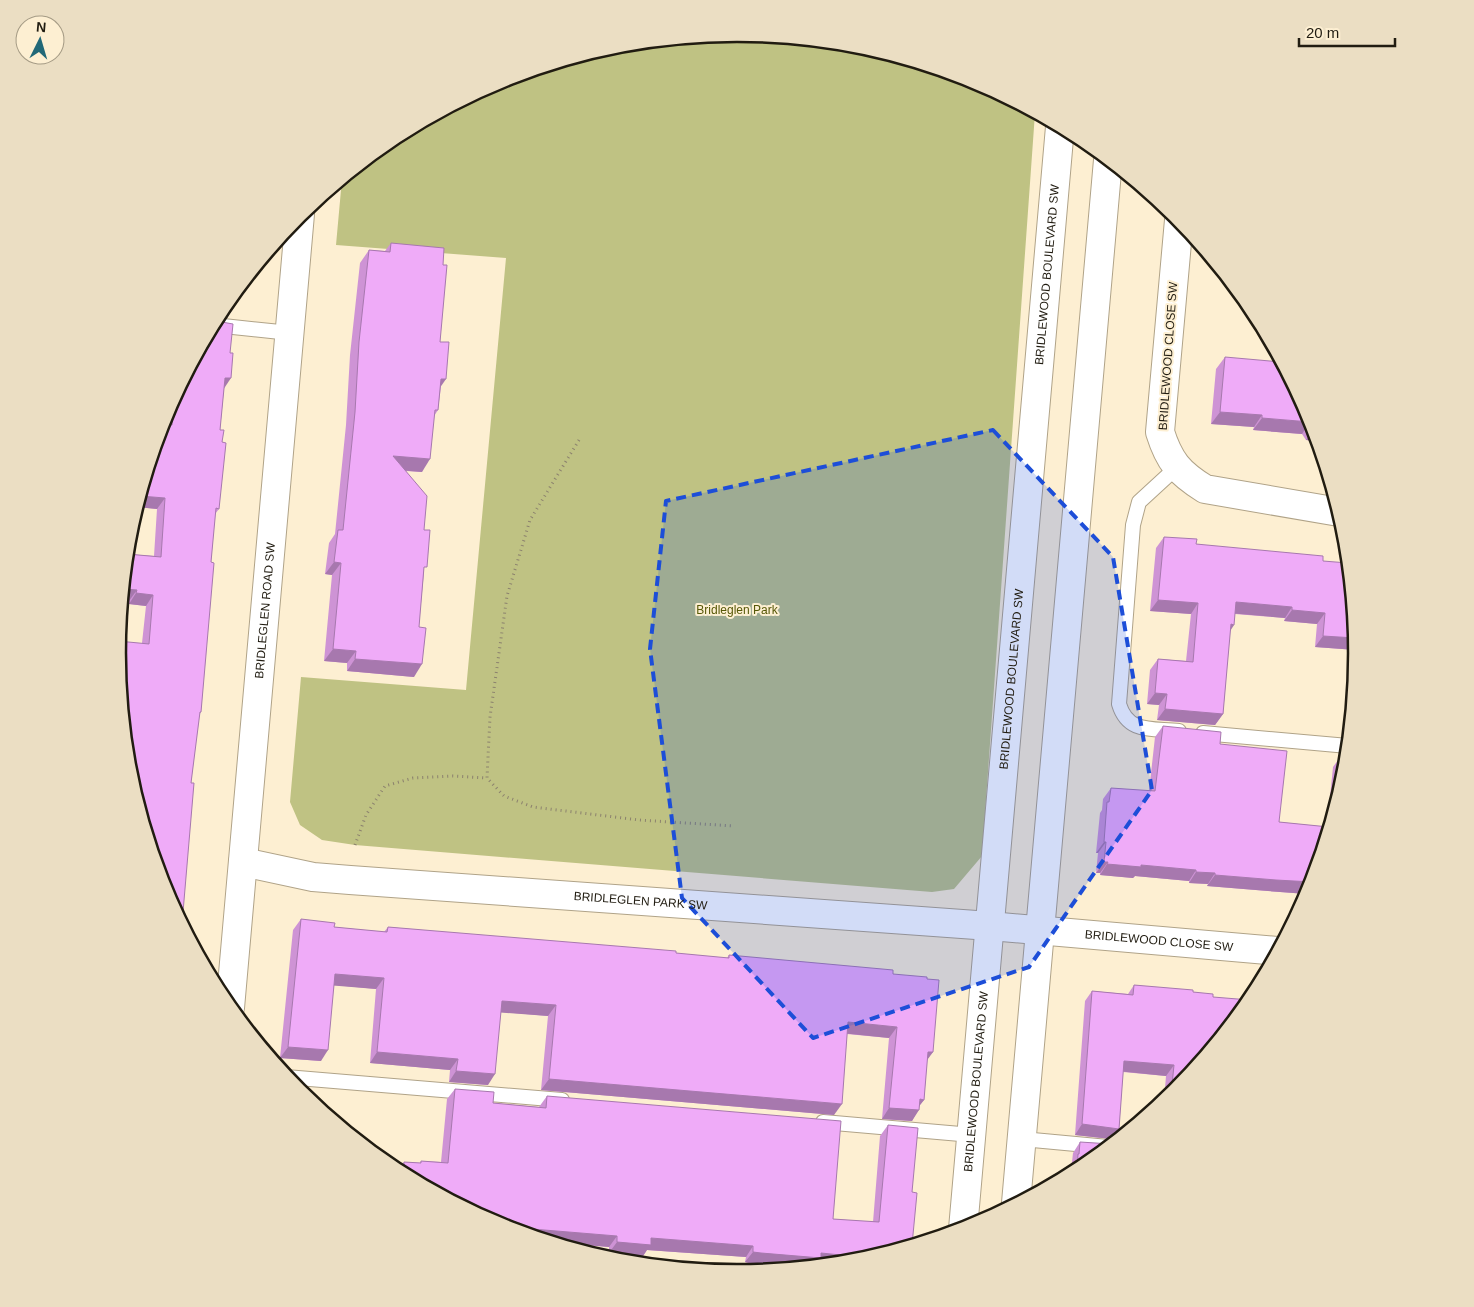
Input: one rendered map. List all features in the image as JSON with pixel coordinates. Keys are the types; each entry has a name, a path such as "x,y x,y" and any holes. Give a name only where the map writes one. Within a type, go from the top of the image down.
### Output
{"street":[{"name":"BRIDLEWOOD BOULEVARD SW","path":"964,1221 1059,134"},
{"path":"1017,1196 1107,168"},
{"name":"BRIDLEGLEN ROAD SW","path":"231,996 299,228"},
{"name":"BRIDLEWOOD CLOSE SW","path":"1178,231 1160,432 1170,459 1176,468 1191,481 1205,489 1331,511"},
{"name":"BRIDLEGLEN PARK SW","path":"243,862 313,877 1040,931"},
{"name":"BRIDLEWOOD CLOSE SW","path":"1040,931 1271,950"}],"lane":[{"path":"222,326 290,333"},
{"path":"1176,468 1139,502 1133,525 1119,704 1122,714 1128,722 1137,727 1341,745"},
{"path":"298,1078 575,1101"},
{"path":"814,1121 972,1135"},
{"path":"1022,1139 1098,1146"}],"path":[{"path":"487,778 490,717 507,596 530,520 579,440"},
{"path":"354,845 366,815 385,786 412,778 453,776 487,778 504,796 533,806 639,820 734,826"}],"highlighted area":[{"path":"993,430 1113,557 1152,790 1029,967 813,1038 682,898 650,649 666,501"}],"green space":[{"name":"Bridleglen Park","path":"737,42 817,48 856,54 895,63 933,75 971,89 1035,120 982,856 954,889 932,892 355,845 322,840 300,825 290,802 301,677 466,690 506,258 336,245 341,188 398,145 431,124 503,89 579,63 618,54 657,48"}],"building":[{"path":"391,243 444,248 443,265 447,265 440,342 449,342 446,379 441,379 438,410 435,410 430,459 393,456 427,496 424,530 430,530 427,567 424,567 419,627 426,628 422,664 355,659 356,651 333,649 341,563 334,562 338,530 343,530 369,250 390,252"},
{"path":"224,322 233,324 230,353 233,353 231,378 225,378 220,430 224,430 222,442 226,443 219,509 216,508 211,562 214,563 201,712 191,783 194,783 183,910 158,850 138,773 131,733 126,654 126,642 149,644 153,595 136,593 137,590 129,589 131,574 134,555 161,557 165,498 147,497 158,457 189,383 208,348"},
{"path":"1225,357 1273,361 1302,421 1262,418 1262,415 1220,412"},
{"path":"1164,537 1197,539 1196,544 1323,556 1323,561 1341,562 1348,638 1323,636 1325,613 1292,610 1292,607 1236,602 1234,625 1231,624 1223,714 1165,709 1167,694 1155,693 1158,659 1193,662 1198,603 1158,600"},
{"path":"1163,726 1221,732 1220,744 1287,751 1279,822 1323,826 1303,882 1215,875 1215,873 1196,872 1196,870 1141,865 1141,867 1107,864 1108,862 1104,862 1107,802 1109,802 1111,788 1155,791"},
{"path":"301,919 335,923 334,927 387,932 388,927 676,951 676,953 729,958 729,955 893,970 893,974 939,980 933,1052 928,1052 924,1100 920,1099 919,1110 889,1108 897,1027 848,1022 842,1104 549,1079 556,1005 502,1001 495,1074 456,1071 458,1059 377,1052 384,978 335,974 328,1050 288,1047"},
{"path":"1134,985 1193,990 1193,992 1213,994 1213,997 1241,999 1222,1025 1172,1082 1174,1065 1124,1061 1119,1129 1082,1124 1092,991 1133,995"},
{"path":"455,1089 494,1092 493,1103 546,1108 547,1096 841,1121 833,1219 879,1222 888,1125 918,1128 912,1192 917,1193 913,1238 856,1253 842,1255 821,1253 821,1258 753,1252 753,1246 651,1238 651,1245 617,1242 617,1236 533,1229 503,1218 467,1201 431,1183 404,1166 404,1162 448,1163"},
{"path":"1080,1142 1102,1143 1078,1161"}]}
